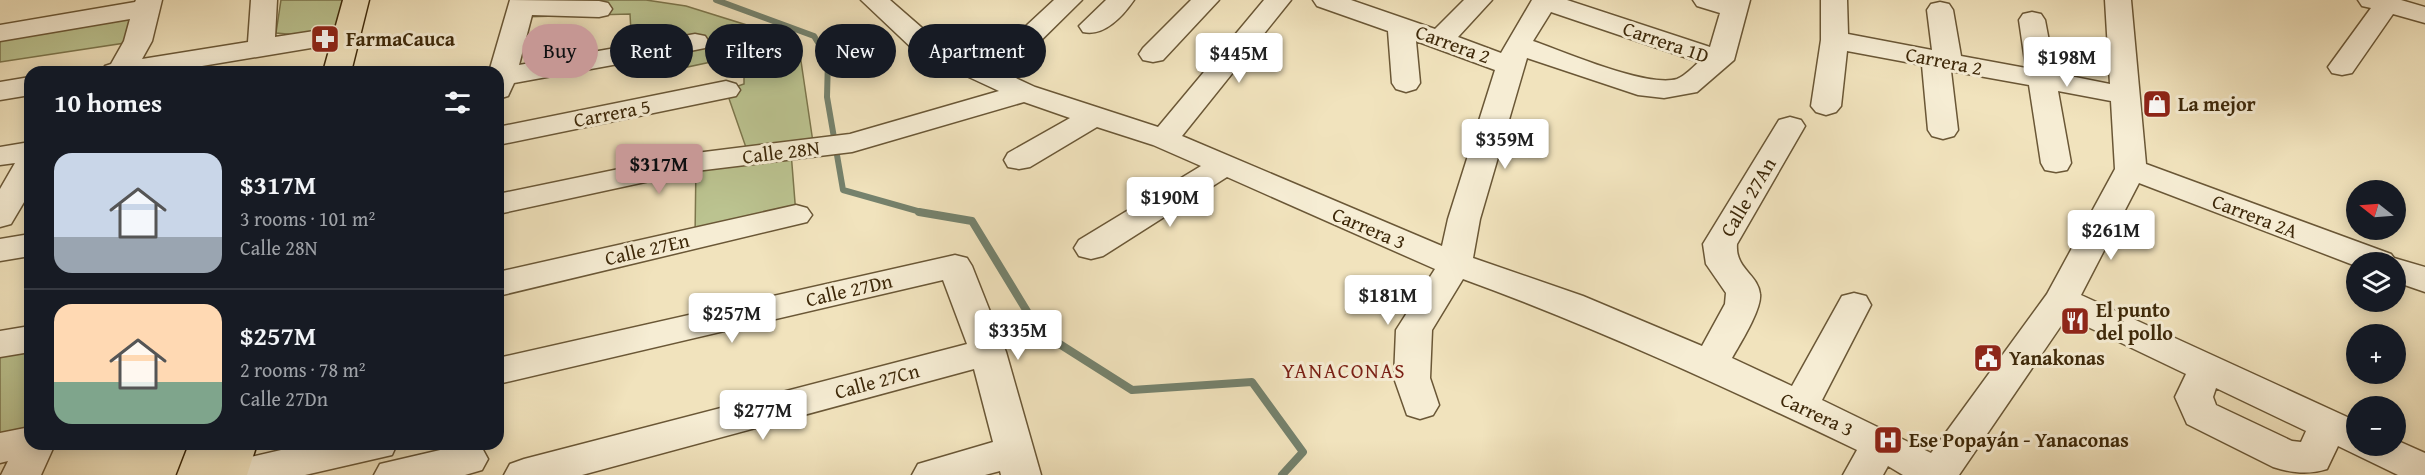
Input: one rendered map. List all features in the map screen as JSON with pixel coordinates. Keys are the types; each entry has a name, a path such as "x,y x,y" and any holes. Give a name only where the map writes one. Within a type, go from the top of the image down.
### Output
{"main road":[{"path":"339,66 356,0"},
{"path":"361,66 375,0"},
{"path":"197,475 206,450"},
{"path":"227,475 236,450"}],"street":[{"path":"261,46 264,0"},
{"name":"Carrera 3","path":"874,0 908,30"},
{"path":"1043,24 1069,0"},
{"path":"1094,26 1121,0"},
{"path":"1153,54 1206,0"},
{"path":"1164,139 1278,0"},
{"name":"Carrera 2","path":"1326,0 1441,39 1638,86 1664,89 1687,86 1720,60"},
{"path":"1441,39 1479,0"},
{"path":"1420,405 1412,378 1414,330 1455,264 1464,219 1515,56 1544,0"},
{"name":"Carrera 1D","path":"1544,0 1720,60"},
{"path":"1706,0 1736,5 1720,60"},
{"path":"1826,106 1835,40 1834,0"},
{"path":"1937,475 2061,300 2131,169 2118,0"},
{"path":"2342,67 2379,2 2425,15"},
{"path":"0,33 147,4 138,41 122,66"},
{"path":"504,69 523,4 599,9"},
{"path":"1940,10 1942,130"},
{"path":"2032,20 2056,163"},
{"path":"1401,26 1406,83"},
{"path":"147,66 347,34"},
{"name":"Carrera 2","path":"1835,40 2124,95"},
{"path":"504,82 695,42"},
{"name":"Carrera 3","path":"992,78 1025,93 1164,139 1222,166 1455,264 1571,305 1711,364 1800,406 1871,460 1937,475"},
{"path":"0,91 24,87"},
{"name":"Carrera 5","path":"504,135 726,90"},
{"name":"Calle 28N","path":"504,203 696,162 852,143 1025,93"},
{"path":"1019,160 1094,116"},
{"name":"Calle 27An","path":"1711,364 1742,304 1743,292 1722,266 1718,255 1720,244 1790,126"},
{"path":"0,156 24,152"},
{"path":"1091,248 1222,166"},
{"name":"Carrera 2A","path":"2131,169 2352,252"},
{"path":"0,217 24,175"},
{"name":"Calle 27En","path":"504,283 796,215"},
{"path":"0,250 24,246"},
{"name":"Calle 27Dn","path":"504,370 955,266 988,352"},
{"path":"2406,273 2425,280"},
{"path":"2061,300 2207,368 2194,398 2200,414 2287,456 2313,458 2342,431"},
{"path":"1800,406 1854,305"},
{"path":"0,344 24,340"},
{"path":"932,475 1018,463 988,352"},
{"name":"Calle 27Cn","path":"524,475 988,352"},
{"path":"0,448 24,443"},
{"path":"21,475 33,450"},
{"path":"234,475 350,450"},
{"path":"2394,456 2425,470"},
{"path":"394,475 468,459"}],"green space":[{"path":"281,0 343,0 338,25 298,35 276,33"},
{"path":"524,0 646,0 686,6 744,24 705,24 705,63 693,66 693,24 631,24 630,14 522,17"},
{"path":"144,9 138,41 0,62 0,32"},
{"path":"803,75 814,149 791,152 796,215 695,238 696,162 749,156 726,90 744,84 744,78 803,78"},
{"path":"24,345 24,446 0,456 0,349"}],"waterway":[{"path":"716,0 814,36 828,59 827,97 843,190 924,213"},
{"path":"919,212 924,213"},
{"path":"924,213 972,221 1039,331 1132,390 1252,382 1303,452 1282,475"},
{"path":"924,213 928,214"}],"place":[{"name":"FarmaCauca","path":"325,39"},
{"name":"La mejor","path":"2157,104"},
{"name":"El punto del pollo","path":"2075,321"},
{"name":"Yanakonas","path":"1988,358"},
{"name":"Ese Popayán - Yanaconas","path":"1888,440"}],"district":[{"name":"YANACONAS","path":"1344,371"}]}
